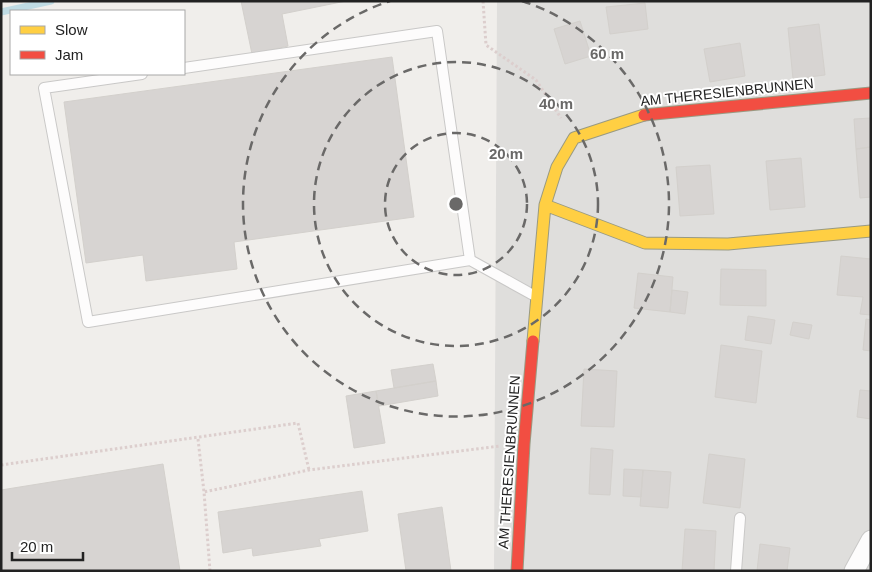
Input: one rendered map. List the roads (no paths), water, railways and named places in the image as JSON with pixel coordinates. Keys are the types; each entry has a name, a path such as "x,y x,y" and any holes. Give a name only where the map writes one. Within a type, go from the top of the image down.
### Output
{"street":[{"name":"AM THERESIENBRUNNEN","path":"517,571 524,444 545,205 557,167 574,138 637,116 871,93"},
{"path":"545,205 645,243 728,244 871,230"},
{"path":"854,571 871,540"}],"lane":[{"path":"185,68 437,31 470,260"},
{"path":"135,75 44,88 88,322 470,260 536,296"},
{"path":"736,571 740,518"}],"waterway":[{"path":"10,10 51,1"},
{"path":"1,12 10,10"}]}
